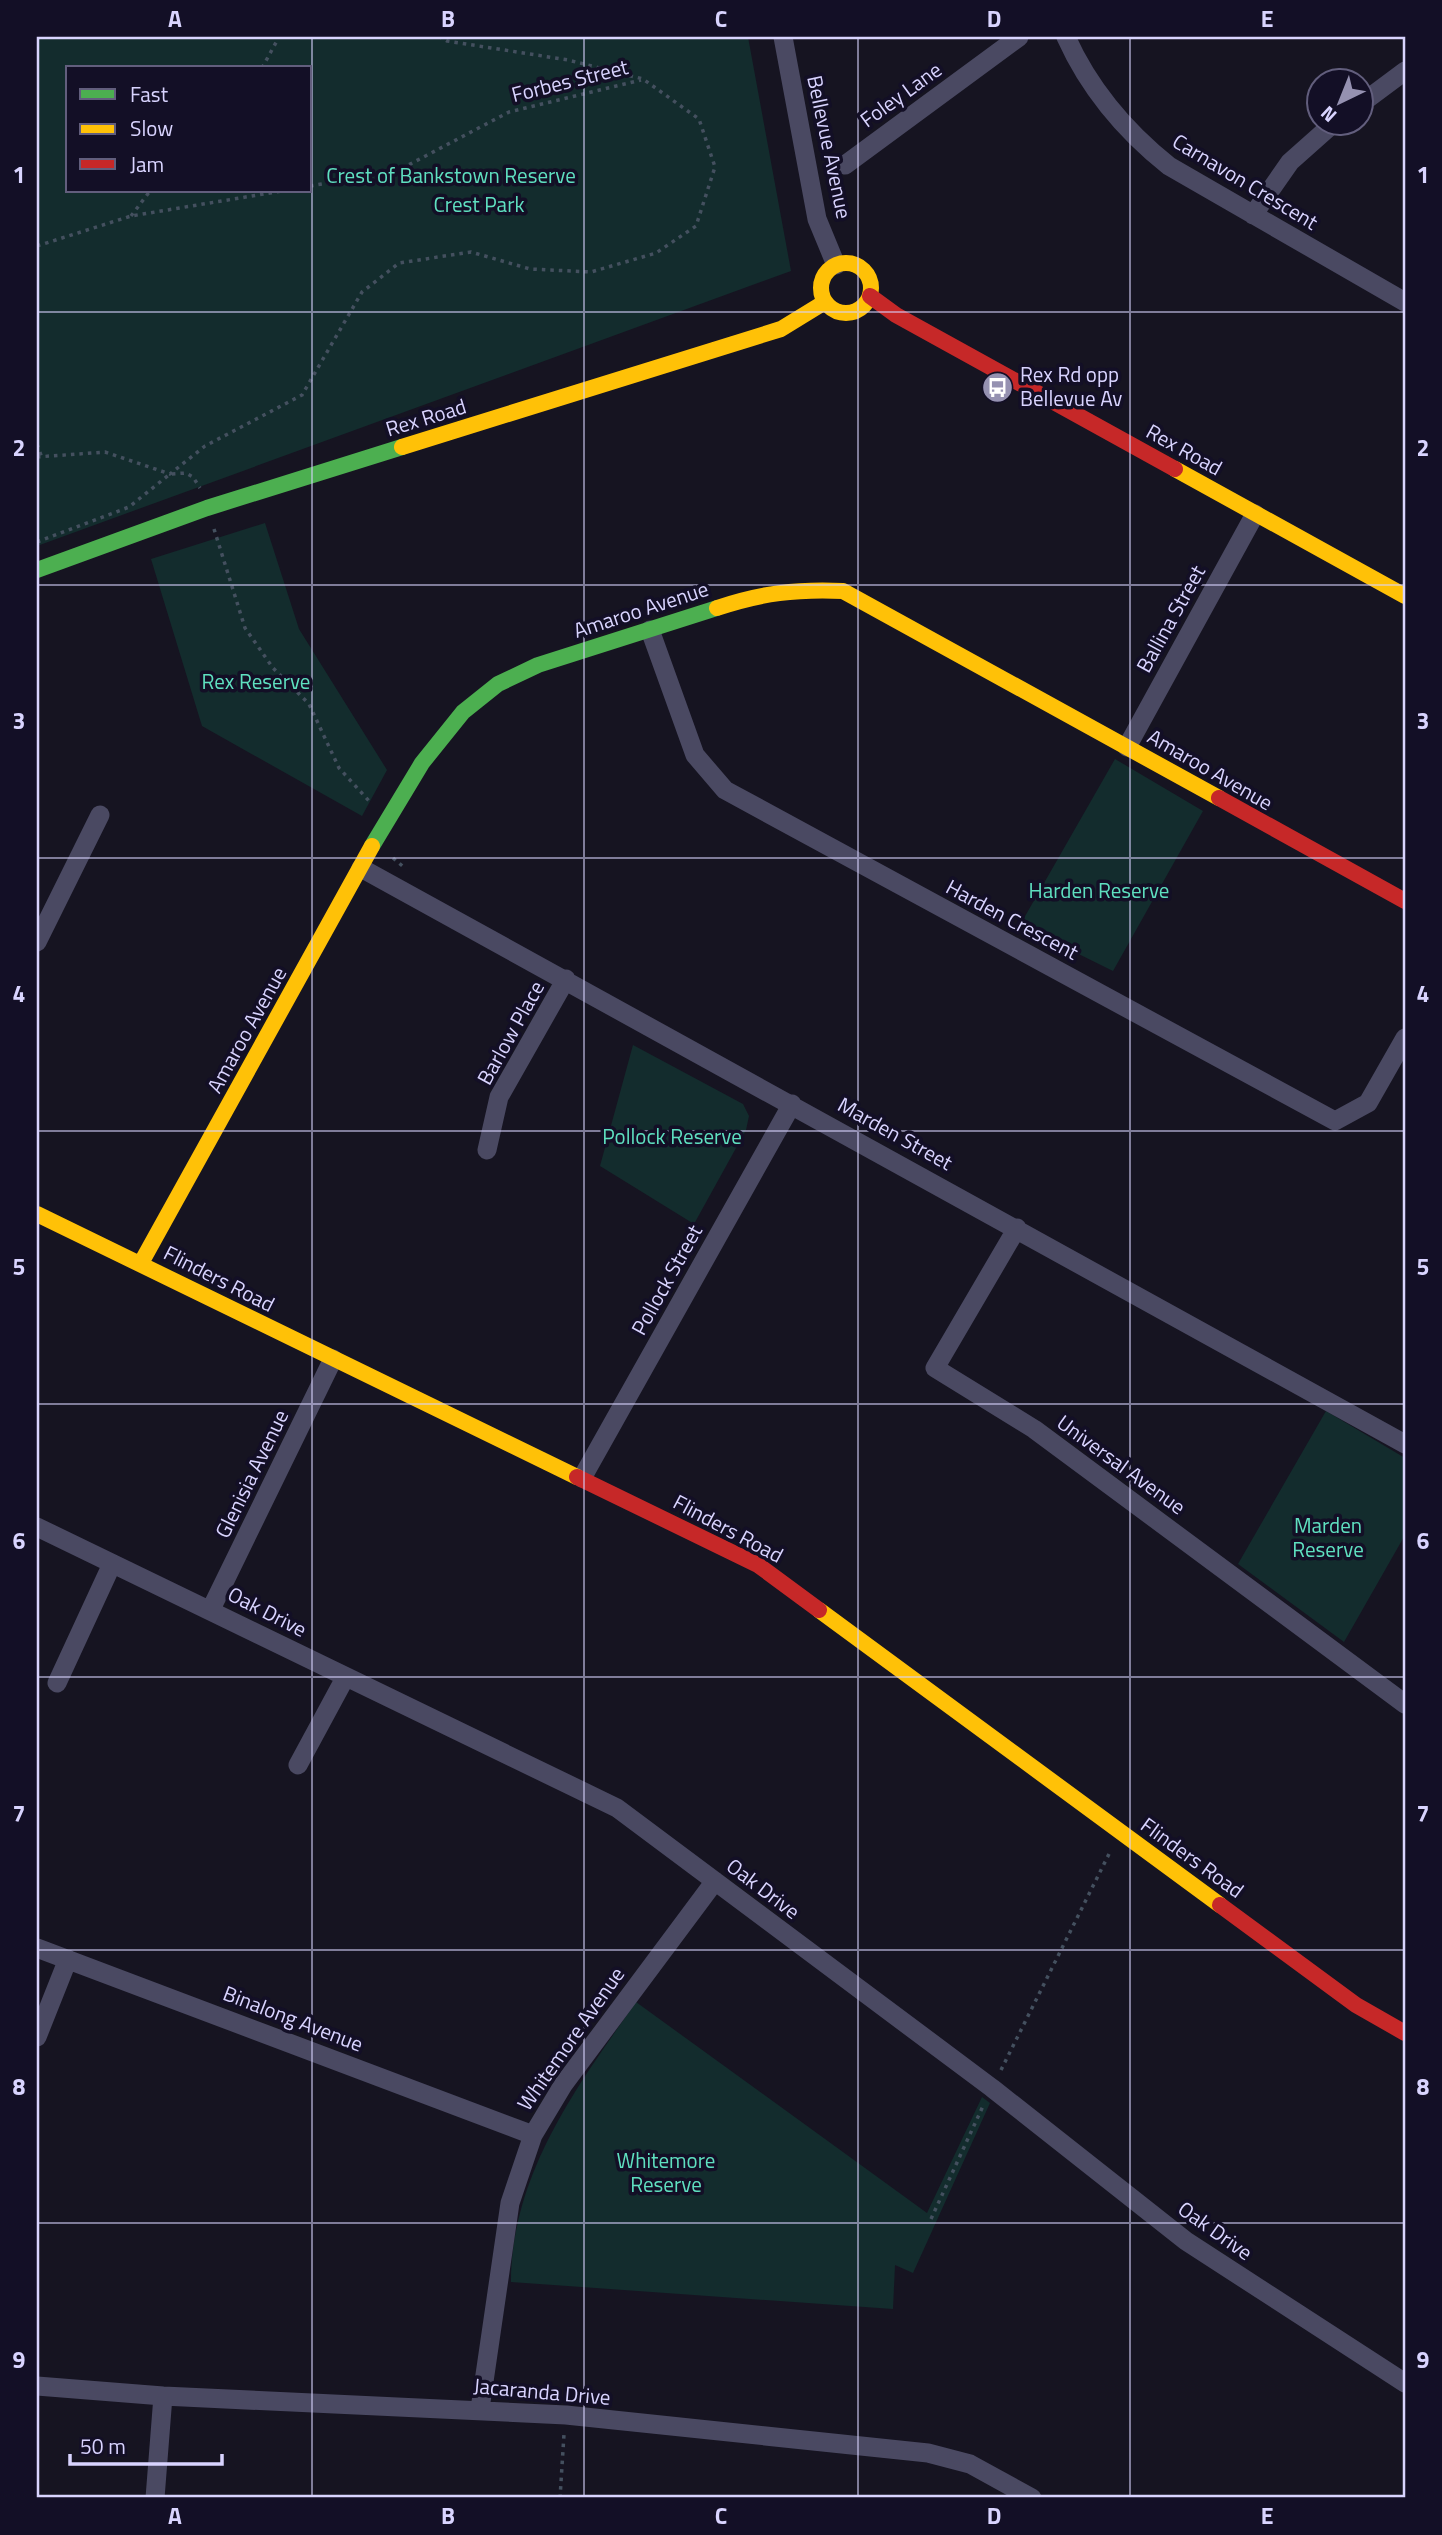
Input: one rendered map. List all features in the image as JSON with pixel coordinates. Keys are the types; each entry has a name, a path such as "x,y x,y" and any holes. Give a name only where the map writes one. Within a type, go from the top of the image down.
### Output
{"street":[{"name":"Bellevue Avenue","path":"783,37 817,219 836,265"},
{"name":"Foley Lane","path":"845,165 1019,37"},
{"name":"Carnavon Crescent","path":"1066,37 1091,83 1146,148 1193,182 1405,302"},
{"path":"1376,93 1405,71"},
{"path":"1253,215 1290,162 1319,136"},
{"path":"853,264 866,273 871,288 870,296 861,309 837,312 825,302 822,281 836,265 853,264"},
{"name":"Rex Road","path":"870,296 896,315 1405,596"},
{"name":"Rex Road","path":"37,570 207,508 781,328 825,302"},
{"name":"Ballina Street","path":"1127,747 1255,514"},
{"name":"Amaroo Avenue","path":"141,1263 361,867 422,763 463,712 498,684 538,665 754,596 799,589 843,591 1405,901"},
{"name":"Harden Crescent","path":"650,630 695,755 725,790 1335,1121 1368,1104 1405,1038"},
{"path":"37,942 100,814"},
{"name":"Marden Street","path":"361,867 1405,1444"},
{"name":"Barlow Place","path":"487,1150 499,1097 566,979"},
{"name":"Pollock Street","path":"582,1478 793,1104"},
{"name":"Flinders Road","path":"37,1214 758,1565 1356,2005 1405,2033"},
{"name":"Universal Avenue","path":"1017,1228 935,1368 1034,1429 1405,1704"},
{"name":"Glenisia Avenue","path":"211,1609 333,1359"},
{"name":"Oak Drive","path":"37,1527 617,1808 992,2088 1186,2241 1405,2383"},
{"path":"57,1682 112,1564"},
{"path":"298,1765 345,1678"},
{"name":"Whitemore Avenue","path":"480,2409 510,2203 533,2134 592,2044 715,1881"},
{"name":"Binalong Avenue","path":"37,1948 533,2134"},
{"path":"37,2037 68,1959"},
{"name":"Jacaranda Drive","path":"37,2386 163,2396 480,2409 928,2454 970,2464 1032,2498"},
{"path":"155,2498 163,2396"}],"path":[{"path":"263,66 279,37"},
{"path":"37,542 130,507 205,446 302,396 362,292 399,263 471,252 530,269 591,272 656,253 696,226 715,167 699,119 643,79 568,60 447,41 440,37"},
{"name":"Forbes Street","path":"312,186 397,171 509,111 643,79"},
{"path":"131,216 149,192"},
{"path":"37,246 131,216 276,192"},
{"path":"37,444 39,458 105,452 170,474 186,473 193,477 200,489"},
{"path":"213,527 245,628 273,668 309,704 348,781 362,797 379,809"},
{"path":"998,2075 1111,1849"},
{"path":"931,2219 986,2101"},
{"path":"560,2498 566,2416"}],"green space":[{"name":"Crest Park","path":"37,37 748,37 791,271 37,546"},
{"name":"Rex Reserve","path":"265,523 299,629 387,770 362,816 202,726 151,559"},
{"name":"Harden Reserve","path":"1115,759 1203,811 1113,971 1020,925"},
{"name":"Pollock Reserve","path":"633,1045 743,1104 749,1116 746,1130 694,1224 600,1166"},
{"name":"Marden Reserve","path":"1326,1411 1405,1458 1405,1535 1344,1642 1238,1564"},
{"name":"Whitemore Reserve","path":"636,2002 927,2213 982,2097 990,2103 913,2273 895,2265 893,2309 511,2282 514,2242 535,2168 570,2100"}],"traffic: fast":[{"path":"37,570 207,508 402,447"},
{"path":"372,846 422,763 463,712 498,684 538,665 717,608"}],"traffic: slow":[{"path":"846,263 864,270 871,288 864,306 846,313 828,306 821,288 828,270 846,263"},
{"path":"402,447 781,329 825,302"},
{"path":"1175,469 1405,596"},
{"path":"717,608 779,593 843,591 1219,798"},
{"path":"141,1263 372,846"},
{"path":"37,1214 577,1477"},
{"path":"819,1610 1220,1905"}],"traffic: jam":[{"path":"870,296 896,315 1175,469"},
{"path":"1219,798 1405,901"},
{"path":"577,1477 758,1565 819,1610"},
{"path":"1220,1905 1356,2005 1405,2033"}],"place":[{"name":"Rex Rd opp Bellevue Av","path":"997,387"}],"park label":[{"name":"Crest of Bankstown Reserve","path":"451,176"}]}
